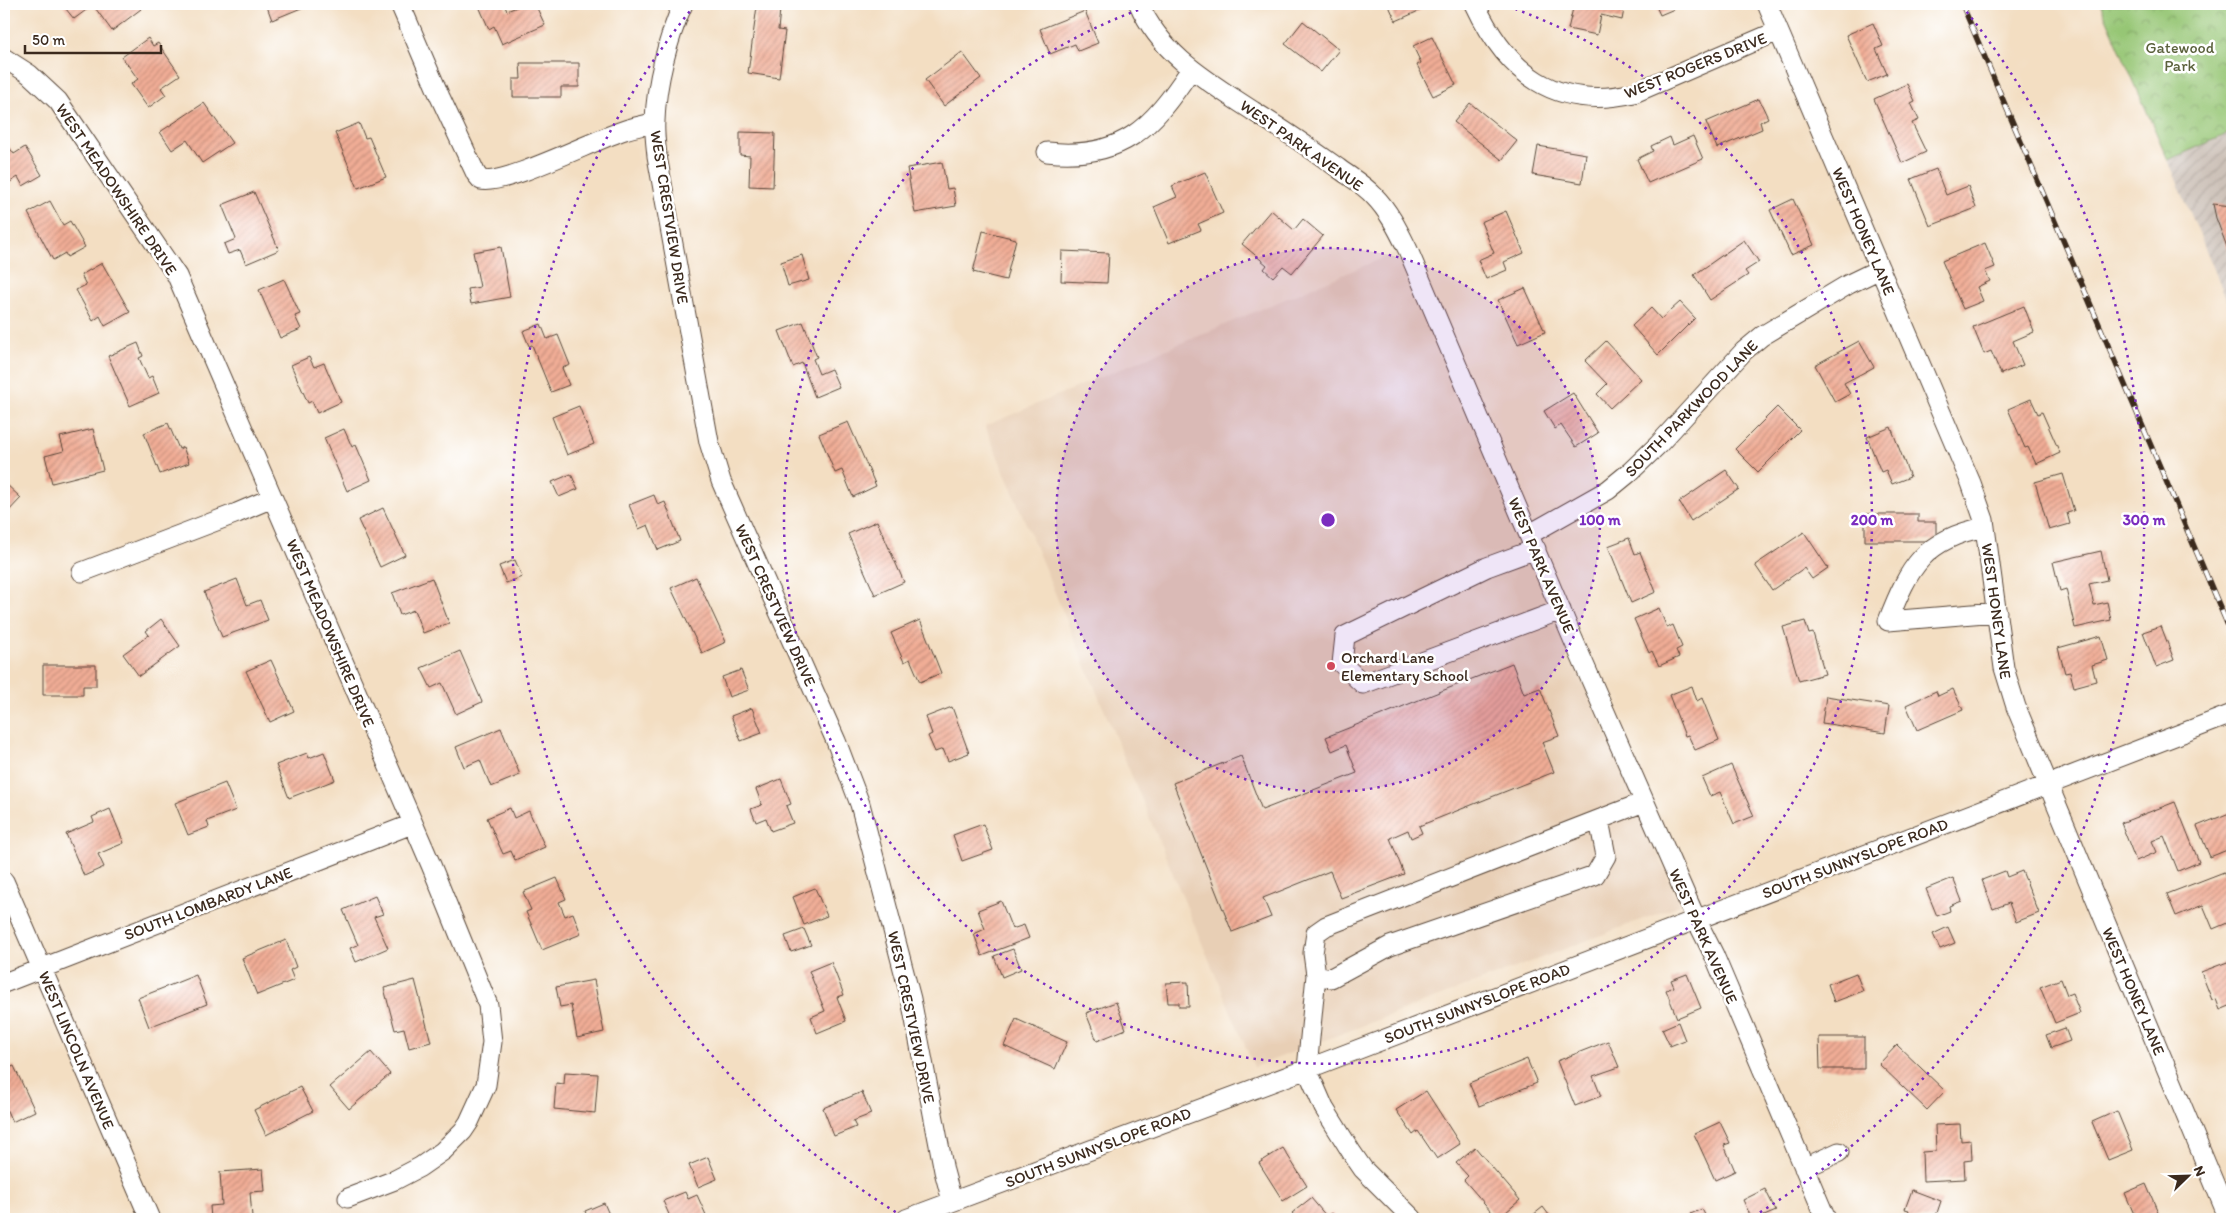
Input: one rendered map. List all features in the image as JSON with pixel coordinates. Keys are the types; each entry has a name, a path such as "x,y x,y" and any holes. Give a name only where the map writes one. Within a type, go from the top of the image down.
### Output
{"street":[{"path":"400,4 440,97 476,174 481,180 486,181 516,174 624,130 654,122"},
{"name":"WEST CRESTVIEW DRIVE","path":"684,4 669,40 654,122 658,156 709,442 721,481 836,741 860,804 911,999 944,1171 952,1202"},
{"name":"WEST PARK AVENUE","path":"1139,4 1160,40 1191,69 1357,182 1374,196 1394,222 1408,250 1533,542 1560,610 1696,919 1714,955 1826,1219"},
{"name":"WEST ROGERS DRIVE","path":"1475,4 1494,40 1516,68 1550,88 1573,95 1588,97 1616,97 1634,93 1778,31"},
{"name":"WEST HONEY LANE","path":"1767,4 1971,483 1985,527 2008,686 2229,1219"},
{"name":"WEST MEADOWSHIRE DRIVE","path":"4,58 29,74 58,101 177,276 488,1005 492,1042 490,1066 486,1085 469,1122 443,1151 420,1167 395,1180 348,1198"},
{"path":"1047,152 1067,154 1090,153 1112,147 1130,138 1155,118 1191,69"},
{"name":"SOUTH PARKWOOD LANE","path":"1560,610 1363,684 1342,664 1345,636 1487,567 1533,542 1608,490 1630,472 1658,445 1744,351 1762,336 1849,284 1880,269"},
{"path":"82,572 272,498"},
{"path":"1985,527 1964,531 1938,545 1916,563 1902,584 1888,621 1997,612"},
{"name":"SOUTH SUNNYSLOPE ROAD","path":"906,1219 1307,1068 2232,714"},
{"path":"1413,1219 1363,1169 1324,1108 1307,1068 1316,975 1313,953 1316,933 1326,926 1600,825 1644,802"},
{"name":"SOUTH LOMBARDY LANE","path":"4,983 412,824"},
{"path":"1316,975 1331,978 1390,946 1595,875 1606,856 1600,825"},
{"name":"WEST LINCOLN AVENUE","path":"4,881 150,1219"},
{"path":"1804,1168 1839,1152"}],"shaded area":[{"path":"2232,132 2232,312 2168,160"},
{"name":"Orchard Lane Elementary School","path":"1399,251 1680,905 1254,1067 985,426"}],"green space":[{"name":"Gatewood Park","path":"2100,4 2232,4 2232,132 2168,160"}],"building":[{"path":"62,4 137,4 141,9 112,31 93,5 74,19"},
{"path":"266,4 305,4 306,6 272,20"},
{"path":"478,4 504,4 507,11 524,4 535,4 545,25 502,44 494,26 489,29"},
{"path":"1388,4 1418,4 1421,10 1396,21"},
{"path":"1574,4 1625,4 1622,20 1601,15 1597,35 1568,29"},
{"path":"1655,4 1686,4 1660,15"},
{"path":"757,6 780,9 778,30 785,31 779,78 748,73"},
{"path":"1085,11 1098,43 1078,51 1075,44 1050,54 1040,29"},
{"path":"1303,21 1339,50 1321,72 1285,44"},
{"path":"1873,23 1883,46 1876,49 1887,74 1867,82 1846,35"},
{"path":"1432,37 1456,85 1433,96 1417,65 1421,63 1413,46"},
{"path":"148,38 153,46 158,43 180,75 161,88 166,95 148,108 131,84 138,79 122,57"},
{"path":"962,52 981,78 944,106 925,80"},
{"path":"520,63 579,63 579,87 561,87 561,97 513,97 513,79 521,79"},
{"path":"1907,84 1915,101 1911,103 1919,120 1912,123 1926,152 1902,163 1874,99"},
{"path":"1759,99 1768,118 1760,122 1762,129 1717,148 1706,122"},
{"path":"204,103 232,143 202,163 187,140 172,150 160,132"},
{"path":"1470,103 1517,141 1502,160 1454,122"},
{"path":"359,123 365,138 369,137 386,177 358,188 335,133"},
{"path":"740,132 775,133 773,187 749,186 750,156 740,155"},
{"path":"1693,136 1703,159 1648,183 1637,159 1653,151 1651,146 1670,137 1673,145"},
{"path":"7,144 14,154 25,147 42,175 23,186 18,177 4,186 4,146"},
{"path":"1538,146 1586,154 1582,183 1533,175"},
{"path":"942,162 947,189 953,188 956,206 915,213 907,168"},
{"path":"1936,169 1946,195 1968,186 1976,208 1930,226 1911,179"},
{"path":"1205,172 1223,213 1198,224 1201,230 1169,243 1154,207 1177,197 1172,186"},
{"path":"254,192 279,250 246,264 240,250 228,254 224,244 236,239 222,205"},
{"path":"1793,199 1814,245 1791,255 1770,210"},
{"path":"50,201 63,225 70,221 85,247 67,257 65,253 53,260 28,213"},
{"path":"2213,204 2232,206 2232,260 2216,218"},
{"path":"1271,210 1294,230 1303,219 1323,236 1292,273 1283,266 1273,277 1264,269 1267,265 1242,244"},
{"path":"1506,211 1524,253 1504,262 1507,270 1486,279 1478,260 1494,253 1481,222"},
{"path":"983,231 1016,239 1006,280 973,272"},
{"path":"1744,240 1759,262 1745,271 1748,275 1710,300 1694,275"},
{"path":"1985,243 1995,267 1985,271 1990,281 1977,287 1983,301 1963,309 1942,261"},
{"path":"501,247 510,297 471,304 468,289 480,287 473,252"},
{"path":"1062,251 1109,253 1107,283 1061,281"},
{"path":"802,255 809,280 788,286 781,262"},
{"path":"102,263 130,312 105,326 100,316 93,321 76,290 86,285 81,275"},
{"path":"284,279 300,314 295,316 301,329 280,338 259,290"},
{"path":"1525,288 1545,332 1518,344 1498,300"},
{"path":"1680,302 1695,318 1658,355 1632,326 1651,308 1661,319"},
{"path":"2024,306 2034,332 2013,341 2023,365 2001,374 1991,351 1984,354 1973,327"},
{"path":"803,322 817,357 813,359 819,374 831,369 839,387 815,397 802,363 793,367 779,331"},
{"path":"541,324 547,339 558,335 570,365 562,368 569,385 551,392 532,345 529,346 523,331"},
{"path":"1606,341 1641,379 1610,408 1597,394 1607,384 1585,361"},
{"path":"1859,341 1874,367 1844,383 1850,394 1835,402 1815,365"},
{"path":"138,343 143,356 139,358 148,378 152,376 159,393 130,406 108,356"},
{"path":"309,357 314,367 324,363 341,402 317,413 312,401 308,403 291,365"},
{"path":"1573,393 1598,433 1576,447 1561,425 1555,429 1544,411"},
{"path":"2031,399 2038,414 2042,412 2060,453 2036,464 2028,447 2025,448 2008,409"},
{"path":"579,406 594,444 567,455 552,417"},
{"path":"1777,407 1800,430 1758,472 1735,449"},
{"path":"848,422 876,486 853,497 842,470 835,473 819,434"},
{"path":"168,423 179,449 183,447 189,463 160,474 144,433"},
{"path":"1891,427 1910,477 1892,484 1886,470 1881,472 1867,437"},
{"path":"93,429 103,470 52,483 45,456 64,451 60,437"},
{"path":"344,429 352,447 356,445 371,480 347,491 324,438"},
{"path":"1726,470 1739,489 1691,521 1679,502"},
{"path":"571,474 578,489 559,497 552,482"},
{"path":"2063,474 2074,511 2067,513 2070,524 2049,530 2035,482"},
{"path":"4,482 21,498 6,514 4,513"},
{"path":"654,495 658,505 665,502 680,541 658,550 648,525 639,529 629,505"},
{"path":"383,508 405,555 380,567 358,520"},
{"path":"1865,514 1918,514 1918,522 1936,522 1936,541 1865,541"},
{"path":"877,521 904,582 875,595 848,534"},
{"path":"1804,532 1828,568 1812,579 1804,568 1772,590 1755,565"},
{"path":"1629,538 1635,554 1640,552 1656,592 1631,603 1608,546"},
{"path":"2101,551 2107,580 2089,584 2094,605 2107,602 2111,620 2075,628 2066,589 2060,591 2053,562"},
{"path":"515,560 522,577 506,583 499,566"},
{"path":"696,577 726,642 702,653 671,588"},
{"path":"432,578 449,623 423,633 414,610 400,615 392,593"},
{"path":"237,579 247,605 260,600 268,620 222,637 204,592"},
{"path":"1659,608 1667,628 1673,625 1682,647 1676,650 1679,657 1659,666 1652,651 1649,653 1634,619"},
{"path":"161,619 180,646 139,676 123,654 149,635 146,631"},
{"path":"920,620 941,673 920,682 910,659 904,662 891,633"},
{"path":"1805,621 1809,634 1813,633 1825,674 1799,681 1783,627"},
{"path":"2161,626 2174,660 2156,667 2143,632"},
{"path":"2101,636 2108,660 2092,665 2096,681 2074,687 2070,672 2065,673 2058,648"},
{"path":"460,651 482,702 456,714 442,683 431,688 421,668"},
{"path":"271,660 294,711 270,722 246,671"},
{"path":"1512,663 1524,694 1540,688 1559,736 1542,742 1554,772 1419,826 1422,833 1411,838 1408,830 1390,838 1404,874 1341,898 1330,871 1263,898 1271,917 1232,932 1173,783 1241,756 1262,810 1357,773 1346,745 1332,751 1326,737"},
{"path":"43,665 96,665 96,686 83,686 83,695 43,695"},
{"path":"741,670 749,690 729,697 722,677"},
{"path":"1692,686 1697,701 1702,698 1719,740 1695,750 1688,735 1685,736 1669,695"},
{"path":"1953,689 1963,710 1917,730 1906,705 1936,691 1938,696"},
{"path":"1826,696 1889,706 1885,733 1822,723"},
{"path":"952,707 969,753 948,761 943,749 935,752 928,736 932,734 926,717"},
{"path":"752,708 762,733 741,741 731,716"},
{"path":"501,728 520,775 491,787 480,760 464,767 456,747"},
{"path":"324,752 335,780 289,798 276,765 307,753 309,758"},
{"path":"1731,765 1754,816 1734,824 1720,792 1710,796 1702,778"},
{"path":"781,779 791,804 786,806 793,823 771,831 766,818 756,822 751,809 762,805 756,789"},
{"path":"225,783 236,810 207,821 209,827 188,835 175,803"},
{"path":"2175,802 2199,862 2178,871 2164,836 2152,841 2157,852 2136,861 2121,823"},
{"path":"510,808 514,818 529,811 545,847 515,860 511,851 503,854 487,818"},
{"path":"110,809 124,843 98,854 104,867 84,876 66,834 94,822 92,817"},
{"path":"2232,812 2232,848 2210,857 2197,826"},
{"path":"983,824 993,850 962,861 953,835"},
{"path":"2005,871 2007,877 2022,871 2039,913 2016,922 2009,903 1993,909 1982,880"},
{"path":"2224,872 2232,894 2232,921 2213,929 2203,905 2176,916 2167,894"},
{"path":"557,878 566,899 559,902 565,916 573,913 581,934 542,950 526,912 531,910 523,892"},
{"path":"1953,878 1962,901 1949,906 1950,911 1937,916 1926,889"},
{"path":"815,888 827,916 804,925 793,897"},
{"path":"375,896 383,914 374,917 388,948 356,962 350,948 358,945 343,910"},
{"path":"1001,901 1012,929 1024,925 1029,938 982,956 974,934 985,929 978,910"},
{"path":"1948,927 1955,943 1940,949 1933,934"},
{"path":"804,929 811,945 791,952 785,936"},
{"path":"286,940 296,967 290,970 294,980 257,995 242,958"},
{"path":"1013,949 1021,969 1002,977 994,956"},
{"path":"2230,961 2232,966 2232,1005 2220,1010 2216,999 2212,1000 2201,972"},
{"path":"831,962 844,995 837,997 846,1021 817,1033 811,1017 825,1011 809,971"},
{"path":"1856,973 1863,991 1834,1002 1828,984"},
{"path":"1687,974 1701,1008 1677,1018 1666,990 1674,987 1671,980"},
{"path":"196,975 207,1004 149,1027 138,998"},
{"path":"2061,979 2067,995 2072,993 2080,1013 2055,1023 2040,987"},
{"path":"415,980 431,1042 409,1048 404,1028 395,1030 384,988"},
{"path":"594,980 604,1032 577,1038 571,1005 560,1007 556,987"},
{"path":"1188,982 1189,1007 1179,1007 1179,1003 1168,1003 1166,983"},
{"path":"1116,1002 1126,1029 1097,1041 1086,1013"},
{"path":"1016,1019 1067,1042 1055,1069 1004,1046"},
{"path":"1678,1022 1685,1040 1670,1046 1662,1029"},
{"path":"2065,1028 2070,1041 2051,1048 2046,1035"},
{"path":"1819,1037 1864,1037 1864,1069 1820,1069"},
{"path":"1608,1041 1619,1067 1593,1076 1601,1096 1575,1106 1557,1061"},
{"path":"1897,1045 1945,1091 1927,1110 1879,1064"},
{"path":"371,1052 390,1074 349,1109 330,1087"},
{"path":"1527,1059 1537,1083 1479,1106 1469,1083"},
{"path":"14,1066 35,1111 12,1122 4,1104 4,1070"},
{"path":"565,1072 598,1074 595,1113 554,1109 556,1083 564,1084"},
{"path":"300,1087 313,1111 266,1135 254,1110"},
{"path":"1426,1091 1460,1144 1437,1159 1418,1131 1413,1135 1396,1110"},
{"path":"862,1092 871,1114 853,1121 856,1127 834,1136 823,1108"},
{"path":"2117,1111 2133,1150 2108,1160 2092,1122"},
{"path":"1720,1122 1730,1143 1724,1145 1735,1171 1715,1180 1694,1134"},
{"path":"1960,1124 1961,1141 1971,1140 1972,1160 1964,1161 1965,1179 1923,1181 1922,1152 1936,1151 1935,1125"},
{"path":"1475,1147 1520,1200 1498,1219 1464,1180 1468,1176 1456,1163"},
{"path":"1283,1148 1307,1186 1283,1201 1259,1163"},
{"path":"708,1157 717,1179 698,1187 689,1165"},
{"path":"263,1169 265,1191 250,1192 252,1217 211,1219 210,1206 222,1205 220,1172"},
{"path":"2146,1184 2161,1219 2136,1219 2125,1193"},
{"path":"1765,1189 1776,1211 1757,1219 1752,1219 1743,1200"},
{"path":"1912,1190 1941,1201 1935,1219 1906,1219 1909,1210 1905,1209"},
{"path":"685,1192 688,1199 697,1195 706,1215 697,1219 671,1219 663,1201"},
{"path":"1311,1198 1327,1217 1332,1213 1337,1219 1297,1219 1292,1213"},
{"path":"604,1203 611,1219 588,1219 585,1211"},
{"path":"1543,1207 1552,1219 1528,1219"},
{"path":"1702,1209 1707,1219 1687,1219 1686,1216"}],"railway":[{"path":"1962,4 2232,635"}],"place":[{"name":"Orchard Lane Elementary School","path":"1331,666"}]}
